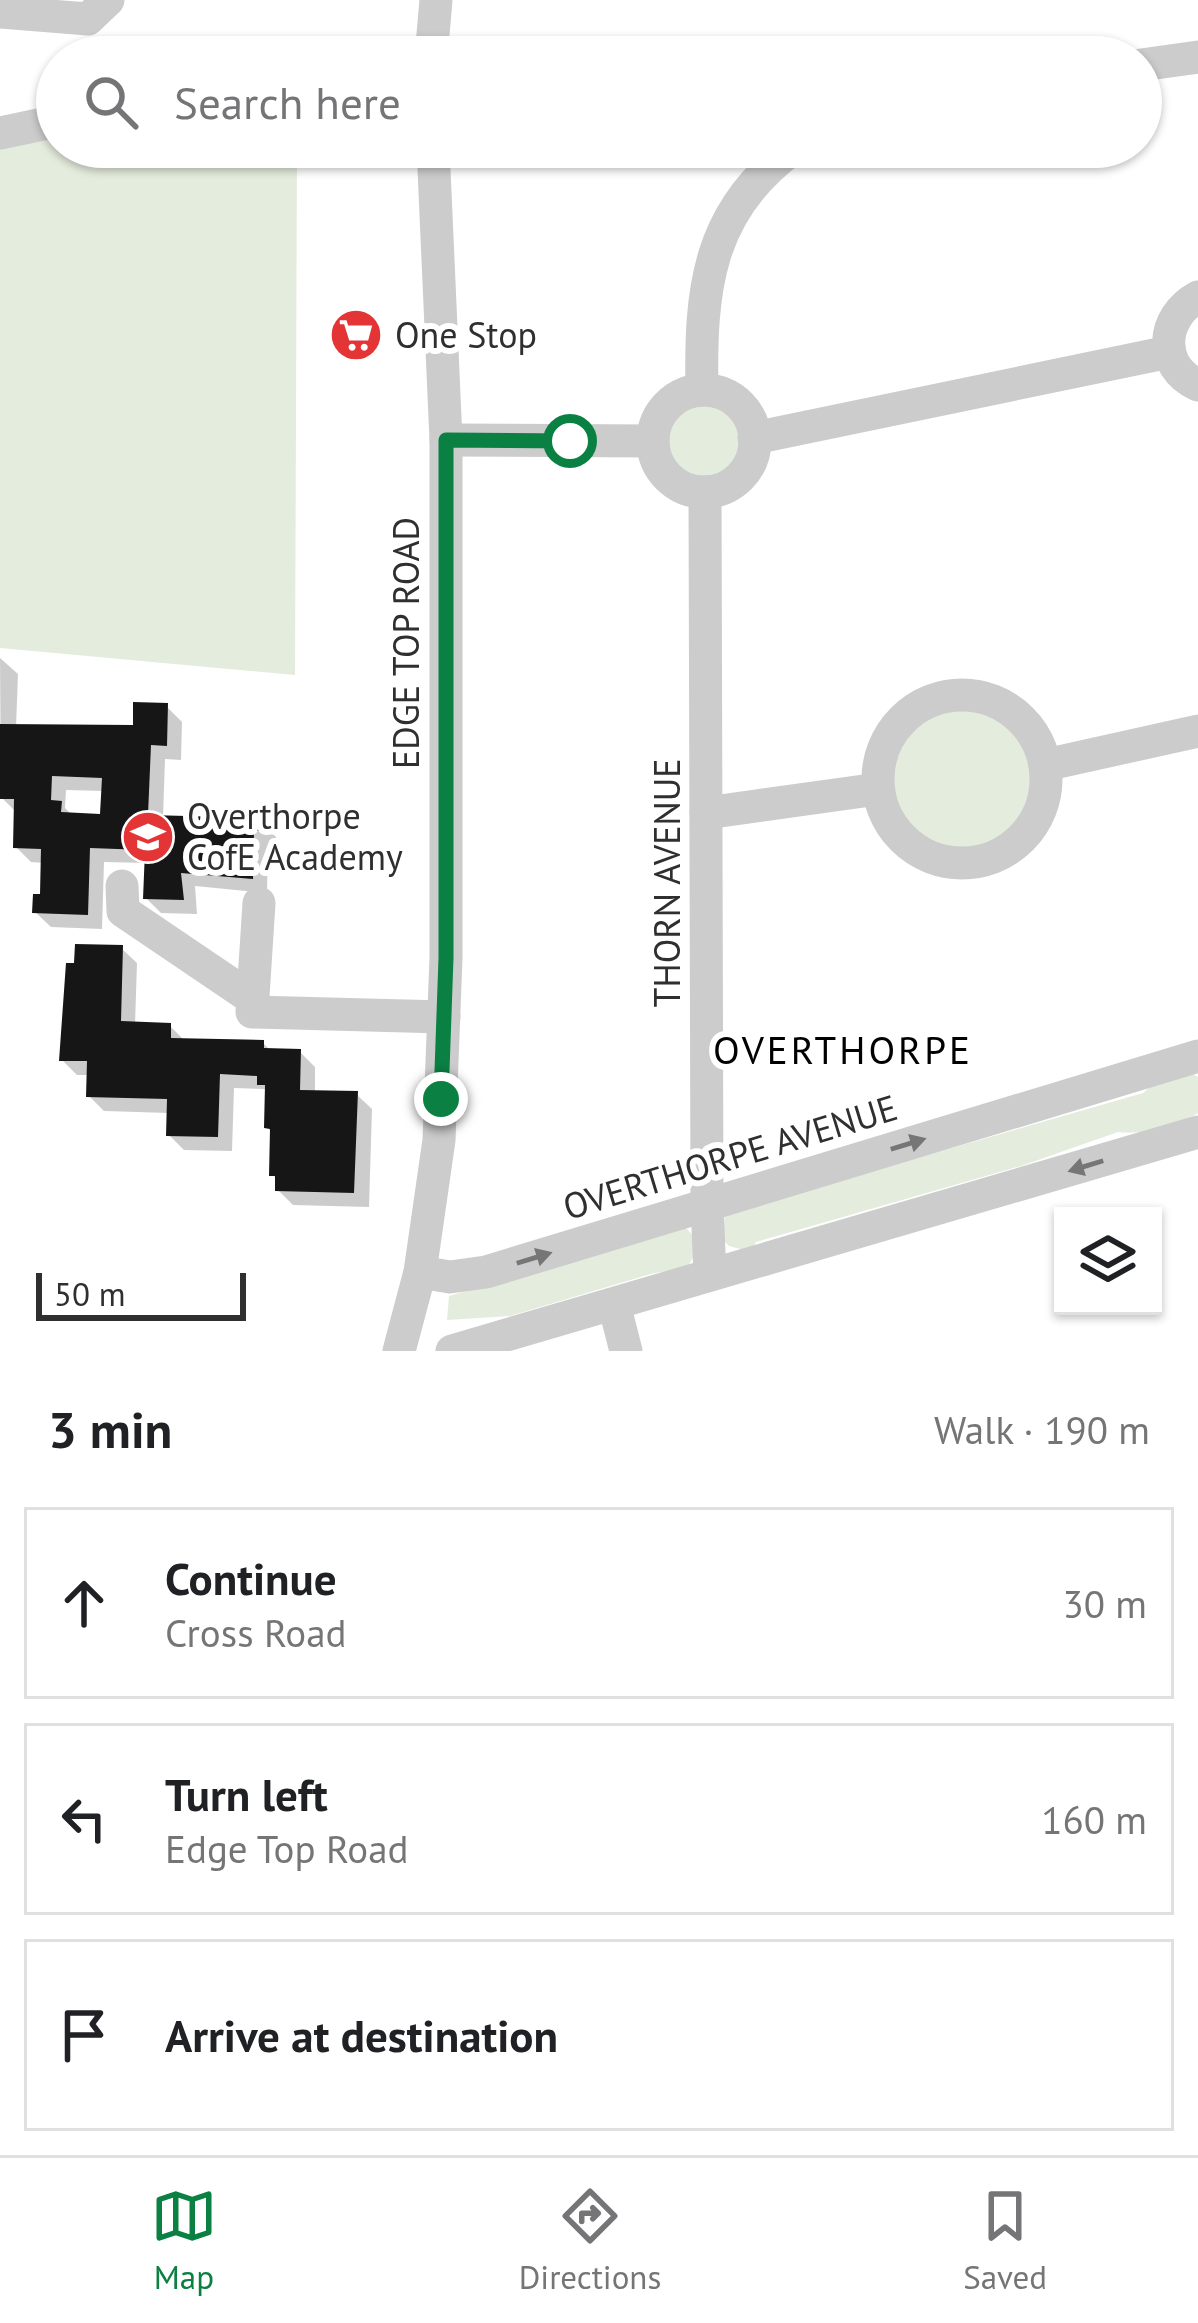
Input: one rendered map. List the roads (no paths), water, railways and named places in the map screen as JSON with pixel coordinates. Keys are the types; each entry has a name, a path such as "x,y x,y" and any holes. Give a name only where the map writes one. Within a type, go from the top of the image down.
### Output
{"street":[{"path":"0,12 88,20 108,0"},
{"path":"433,36 436,0"},
{"path":"1162,62 1198,57"},
{"path":"0,133 36,125"},
{"name":"EDGE TOP ROAD","path":"399,1351 420,1272 440,1140 444,1017 446,440 435,168"},
{"path":"702,390 705,282 719,236 768,168"},
{"path":"1198,297 1181,308 1168,332 1169,352 1178,371 1198,385"},
{"path":"754,438 1169,352"},
{"path":"702,390 724,394 738,403 749,416 754,438 751,461 744,472 724,488 705,492 682,488 669,479 660,467 653,441 662,410 683,394 702,390"},
{"path":"446,440 653,441"},
{"name":"THORN AVENUE","path":"705,492 710,1275"},
{"path":"956,694 986,698 1010,709 1034,734 1046,765 1042,806 1028,830 1008,850 974,862 939,860 913,848 894,828 878,789 878,771 890,735 919,707 956,694"},
{"path":"1046,765 1198,731"},
{"path":"706,813 878,789"},
{"path":"122,886 123,911 253,999"},
{"path":"259,903 252,1012 444,1017"},
{"name":"OVERTHORPE AVENUE","path":"420,1272 451,1277 486,1273 1198,1056"},
{"path":"452,1351 1198,1132"},
{"path":"614,1304 626,1351"}],"place":[{"name":"One Stop","path":"356,335"},
{"name":"Overthorpe CofE Academy","path":"148,837"}],"district":[{"name":"OVERTHORPE","path":"843,1050"}]}
